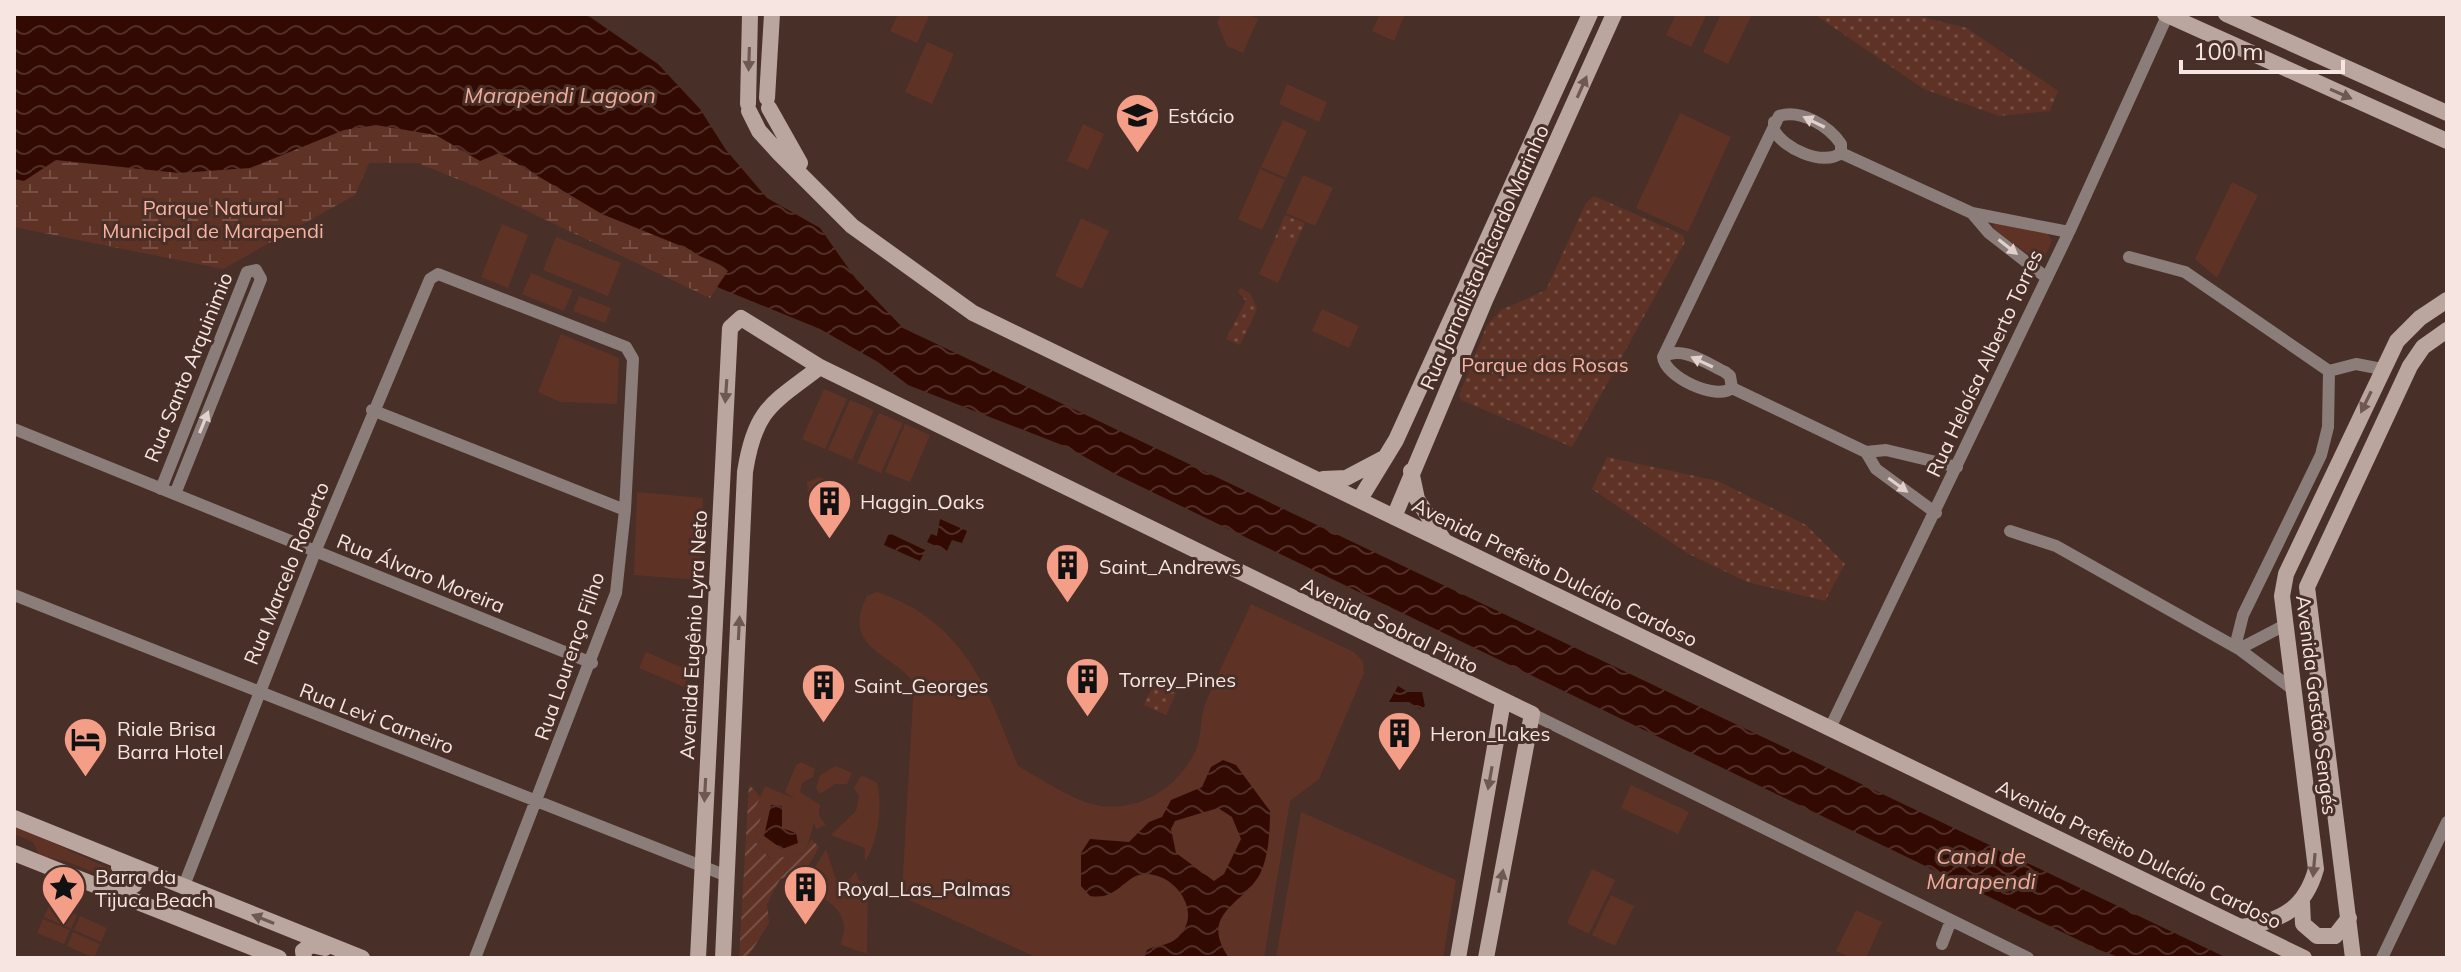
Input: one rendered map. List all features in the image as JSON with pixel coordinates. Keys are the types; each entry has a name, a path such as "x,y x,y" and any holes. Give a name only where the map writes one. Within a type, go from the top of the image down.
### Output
{"street":[{"path":"750,14 748,107 759,131 814,184"},
{"path":"768,103 772,14"},
{"name":"Rua Jornalista Ricardo Marinho","path":"1360,499 1387,456 1412,406 1590,14"},
{"name":"Rua Jornalista Ricardo Marinho","path":"1394,517 1411,469 1614,14"},
{"path":"2167,14 2196,21 2374,109 2447,141"},
{"name":"Rua Heloísa Alberto Torres","path":"1831,726 2069,232 2167,14"},
{"path":"2226,14 2447,113"},
{"path":"2374,109 2389,100 2385,85"},
{"path":"748,107 757,94 768,103 790,150 814,184"},
{"path":"2411,125 2408,110 2421,102"},
{"path":"1732,388 1723,394 1701,387 1666,370 1663,357 1774,122 1786,114 1798,114 1827,129 1841,144 1841,153"},
{"path":"1774,122 1774,130 1784,143 1818,158 1835,157 1841,153"},
{"path":"1540,128 1560,136"},
{"path":"1841,153 1972,213 2069,232"},
{"name":"Avenida Prefeito Dulcídio Cardoso","path":"814,184 852,226 973,313 1831,726 2304,958"},
{"path":"1972,213 1989,233 2047,278"},
{"path":"2129,257 2185,272 2329,371 2356,364 2382,369"},
{"name":"Rua Santo Arquinimio","path":"161,489 247,272 256,270 261,279 175,494"},
{"name":"Rua Lourenço Filho","path":"432,276 438,274 467,285 632,352 620,577 592,663 475,958"},
{"name":"Rua Marcelo Roberto","path":"183,888 372,410 432,276"},
{"path":"1466,288 1486,298"},
{"name":"Avenida Gastão Sengés","path":"2302,902 2313,879 2316,859 2282,586 2382,369 2407,329 2447,300"},
{"name":"Avenida Sobral Pinto","path":"741,318 820,367 2028,958"},
{"name":"Avenida Eugênio Lyra Neto","path":"698,958 730,328 741,318"},
{"name":"Avenida Gastão Sengés","path":"2353,958 2307,587 2322,548 2410,366 2423,347 2447,330"},
{"path":"1663,357 1676,351 1684,353 1725,372 1730,376 1732,388"},
{"path":"723,958 745,472 753,431 763,414 820,367"},
{"path":"2237,648 2243,615 2321,455 2328,427 2329,371"},
{"path":"1732,388 1866,452 1886,450 1957,467"},
{"path":"1412,406 1436,416"},
{"path":"372,410 625,510"},
{"name":"Rua Álvaro Moreira","path":"14,429 592,663"},
{"path":"1866,452 1876,469 1936,513"},
{"path":"1317,478 1346,478 1387,456"},
{"path":"721,469 733,467 745,472"},
{"path":"1411,469 1417,499 1447,543"},
{"path":"2333,473 2348,469 2354,484"},
{"path":"2010,531 2056,546 2237,648 2295,691"},
{"path":"2302,540 2302,546 2312,554 2322,548"},
{"name":"Rua Levi Carneiro","path":"14,595 727,876"},
{"path":"2237,648 2285,625"},
{"path":"2288,652 2302,659 2314,650"},
{"path":"711,678 736,680"},
{"path":"1458,958 1503,701"},
{"path":"1486,958 1532,714"},
{"path":"14,818 358,956"},
{"path":"2382,958 2447,822"},
{"path":"1480,836 1508,842"},
{"path":"68,875 127,889 134,885 132,875 90,848"},
{"path":"14,853 279,958"},
{"path":"2302,902 2303,924 2317,936 2335,936 2349,918"},
{"path":"2241,927 2279,919 2302,902"},
{"path":"1942,944 1951,920"},
{"path":"304,958 303,951 311,945 358,956"}],"green space":[{"path":"898,14 930,14 917,43 890,31"},
{"path":"1221,14 1247,14 1258,19 1243,53 1227,46 1217,22"},
{"path":"1380,14 1405,14 1394,41 1372,31"},
{"path":"1676,14 1707,14 1691,47 1666,35"},
{"path":"1721,14 1752,14 1728,64 1703,52"},
{"path":"1814,14 1911,14 1967,28 2058,91 2050,111 1999,116 1924,89"},
{"path":"927,42 954,54 932,104 905,92"},
{"path":"1287,84 1327,102 1319,122 1279,104"},
{"path":"1680,113 1731,137 1688,232 1636,208"},
{"path":"1283,120 1307,131 1286,178 1261,167"},
{"path":"1083,124 1104,134 1088,170 1067,161"},
{"name":"Parque Natural Municipal de Marapendi","path":"376,125 436,135 480,161 499,153 602,214 691,250 728,271 710,298 477,187 418,163 369,163 355,195 223,269 14,227 14,179 24,180 56,160 179,173 303,145 344,130"},
{"path":"1260,169 1285,180 1262,230 1238,219"},
{"path":"1303,175 1333,188 1315,226 1286,213"},
{"path":"2232,182 2258,195 2217,278 2195,259"},
{"name":"Parque das Rosas","path":"1594,196 1683,235 1685,242 1572,447 1461,400 1459,395 1487,325 1501,310 1546,290 1586,203"},
{"path":"1285,215 1305,223 1294,247 1275,238"},
{"path":"1081,218 1109,231 1082,289 1055,276"},
{"path":"1994,221 2047,233 2052,240 2045,257 2037,260 1993,230"},
{"path":"502,224 528,235 508,288 481,277"},
{"path":"556,237 621,263 608,296 543,270"},
{"path":"1275,238 1294,247 1278,283 1259,274"},
{"path":"531,273 573,290 564,311 522,294"},
{"path":"1240,288 1250,293 1257,309 1240,345 1226,339 1246,301 1238,292"},
{"path":"579,296 611,308 605,323 573,311"},
{"path":"1322,309 1359,326 1349,348 1312,331"},
{"path":"561,334 619,358 617,404 560,402 538,392"},
{"path":"824,389 847,399 825,449 802,439"},
{"path":"850,400 874,410 852,460 828,450"},
{"path":"879,413 903,423 881,473 857,463"},
{"path":"905,424 930,435 910,482 885,472"},
{"path":"1607,457 1718,481 1806,525 1845,564 1825,601 1747,582 1687,553 1592,489"},
{"path":"819,477 834,483 833,496 823,491 819,499 808,494 807,482"},
{"path":"637,492 703,498 700,580 634,575"},
{"path":"877,592 931,620 952,639 983,684 1018,766 1070,796 1105,806 1138,803 1153,796 1167,787 1189,762 1199,742 1205,705 1251,604 1354,652 1363,662 1364,673 1319,779 1290,801 1264,958 1038,958 909,900 902,890 914,683 864,639 860,614 867,596"},
{"path":"646,652 690,671 684,687 639,668"},
{"path":"1154,683 1176,693 1166,715 1144,705"},
{"path":"801,762 815,769 813,777 802,783 800,792 820,805 819,816 826,825 816,829 814,823 805,854 771,859 754,840 761,817 755,809 765,786 795,799 785,792 796,765"},
{"path":"836,766 852,773 847,784 835,784 820,794 816,788 820,775"},
{"path":"860,777 877,783 879,802 876,834 865,861 865,848 831,835 856,811 859,796 854,788"},
{"path":"749,784 760,797 755,809 761,817 754,840 770,859 804,854 811,839 819,847 806,870 780,879 767,904 769,923 747,958 739,958"},
{"path":"1631,785 1689,812 1678,834 1621,808"},
{"path":"1301,812 1456,880 1443,958 1276,958"},
{"path":"14,826 125,874 126,881 121,883 65,861 40,856 33,842 14,834"},
{"path":"826,849 836,879 850,879 856,871 858,879 868,885 867,954 841,945 844,926 838,911 805,882 814,877 814,869"},
{"path":"1592,869 1615,880 1589,934 1567,923"},
{"path":"1611,895 1634,906 1615,946 1592,935"},
{"path":"50,903 77,915 71,929 44,917"},
{"path":"1856,910 1882,922 1866,958 1851,958 1836,951"},
{"path":"80,916 107,928 101,942 74,930"},
{"path":"43,919 70,930 64,944 37,933"},
{"path":"73,932 100,944 94,958 67,946"}],"water":[{"name":"Marapendi Lagoon","path":"14,14 582,14 590,17 658,64 700,109 726,150 767,198 820,228 856,279 903,328 2227,958 2121,958 2097,949 1117,475 1067,447 908,385 878,362 820,329 717,287 728,271 720,264 602,214 499,153 480,161 436,135 376,125 344,130 250,168 179,173 56,160 24,181 14,179"},
{"path":"940,519 967,531 962,543 952,540 947,551 927,542 931,534 937,536"},
{"path":"889,533 925,550 920,561 884,545"},
{"path":"1398,686 1408,692 1422,692 1425,706 1420,709 1409,702 1389,702"},
{"path":"1223,760 1236,765 1270,811 1263,867 1253,885 1221,920 1218,930 1229,958 1144,958 1147,950 1173,941 1180,935 1188,915 1182,896 1167,880 1146,874 1132,878 1108,895 1090,896 1081,886 1081,853 1090,839 1129,842 1149,822 1162,817 1171,800 1202,787 1211,767","holes":["1218,808 1232,817 1241,839 1224,874 1214,881 1176,853 1171,829 1175,821"]},
{"path":"771,805 782,806 782,828 796,833 798,843 782,849 764,836"}],"place":[{"name":"Estácio","path":"1137,154"},
{"name":"Haggin_Oaks","path":"829,540"},
{"name":"Saint_Andrews","path":"1068,605"},
{"name":"Torrey_Pines","path":"1088,718"},
{"name":"Saint_Georges","path":"823,724"},
{"name":"Heron_Lakes","path":"1399,772"},
{"name":"Riale Brisa Barra Hotel","path":"86,779"},
{"name":"Barra da Tijuca Beach","path":"64,927"},
{"name":"Royal_Las_Palmas","path":"806,927"}],"water label":[{"name":"Canal de Marapendi","path":"1981,868"}]}
